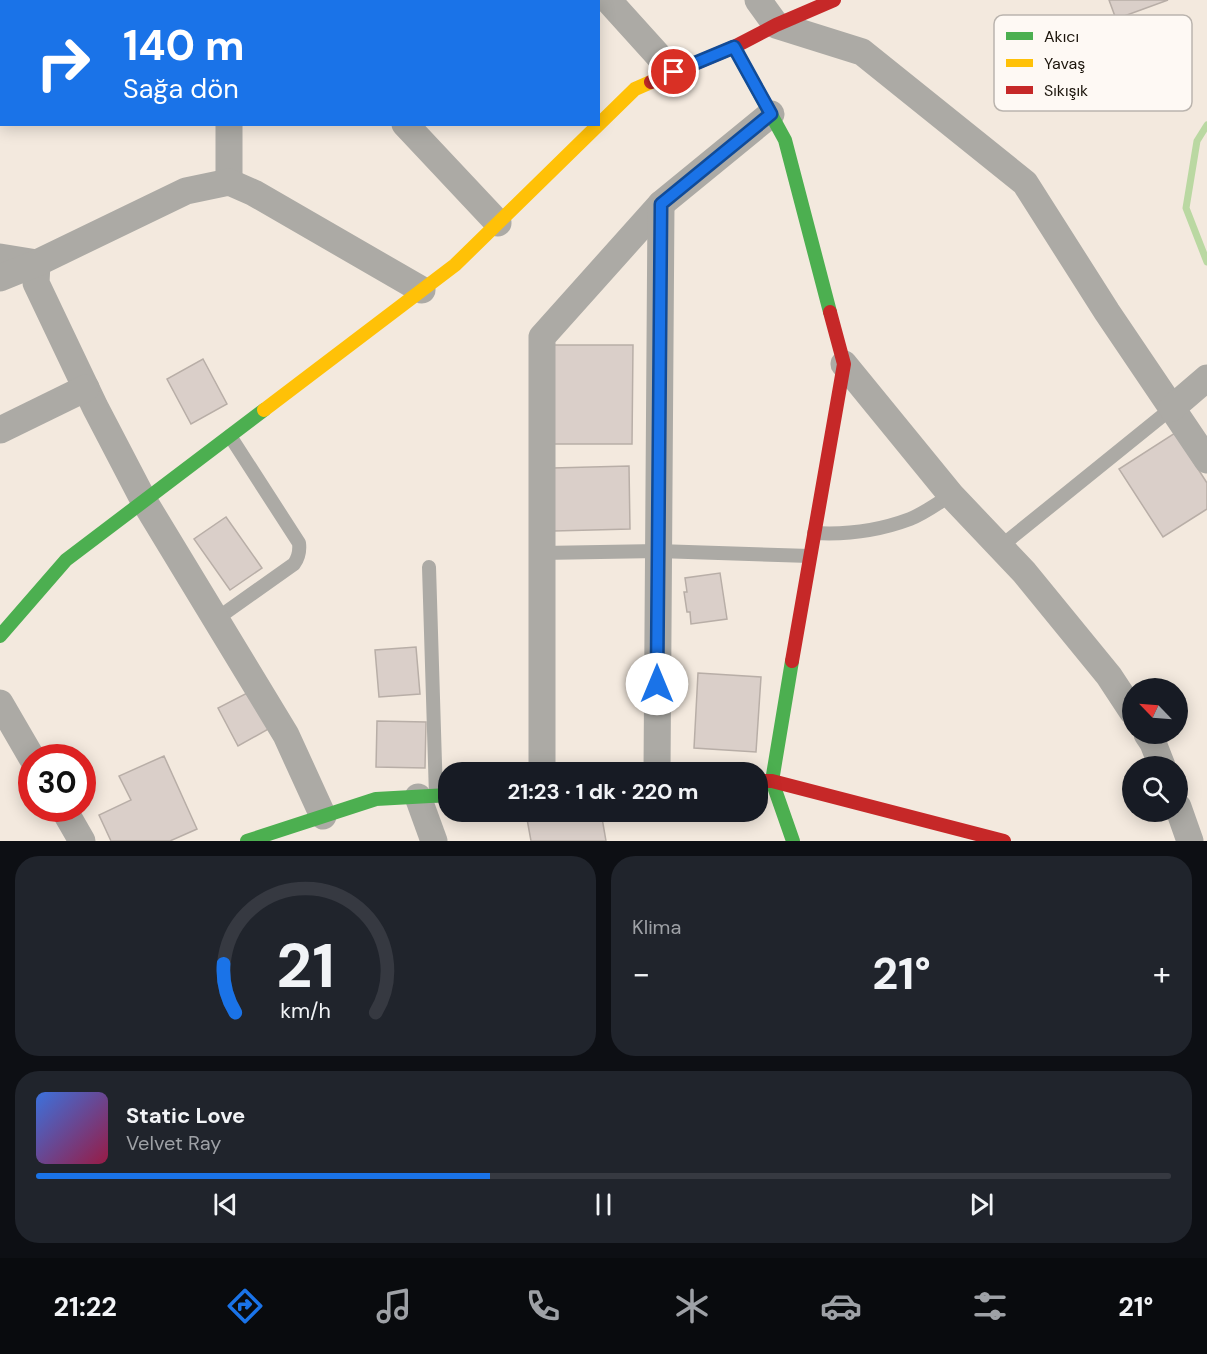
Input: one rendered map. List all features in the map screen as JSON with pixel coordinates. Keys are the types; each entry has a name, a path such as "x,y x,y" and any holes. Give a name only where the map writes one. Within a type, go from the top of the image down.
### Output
{"street":[{"path":"608,0 674,72"},
{"path":"758,0 776,25 862,52 1024,183 1107,312 1207,460"},
{"path":"600,123 635,89 734,47 776,25 834,0"},
{"path":"734,47 785,140 844,364 951,495 1024,572 1109,676 1122,696"},
{"path":"542,762 542,337 661,204 771,114"},
{"path":"229,126 229,182"},
{"path":"407,126 498,223"},
{"path":"0,636 66,560 455,265 597,126"},
{"path":"0,278 37,263 186,192 229,182 254,193 422,290"},
{"path":"657,762 661,204"},
{"path":"0,256 37,263"},
{"path":"37,263 36,283 86,388 144,501 286,735 323,816"},
{"path":"768,766 810,556 844,364"},
{"path":"1172,408 1207,378"},
{"path":"0,430 86,388"},
{"path":"0,703 24,744"},
{"path":"768,782 1004,841"},
{"path":"768,787 793,841"},
{"path":"247,841 376,799 434,796 434,841"},
{"path":"71,822 82,841"},
{"path":"1183,822 1190,841"}],"lane":[{"path":"1000,547 1172,408"},
{"path":"215,620 294,564 300,549 299,543 230,436"},
{"path":"814,533 842,535 869,531 911,518 951,495"},
{"path":"542,553 658,551 810,556"},
{"path":"429,567 434,796"}],"building":[{"path":"1109,0 1168,0 1127,15 1115,15"},
{"path":"553,345 633,345 632,444 553,444"},
{"path":"203,359 227,404 191,424 167,379"},
{"path":"1175,433 1207,483 1207,509 1163,537 1119,469"},
{"path":"629,466 630,529 554,531 553,468"},
{"path":"226,517 262,568 230,590 194,539"},
{"path":"720,573 727,619 691,624 684,592 687,592 685,578"},
{"path":"416,647 420,694 379,697 375,650"},
{"path":"698,673 761,677 756,752 694,748"},
{"path":"253,690 272,727 238,746 218,708"},
{"path":"377,721 426,722 425,768 376,767"},
{"path":"164,756 197,829 170,841 111,841 99,815 131,800 119,776"},
{"path":"528,822 603,822 606,841 531,841"}],"waterway":[{"path":"1207,125 1197,141 1186,208 1207,262"}],"traffic: fast":[{"path":"734,47 785,140 830,312"},
{"path":"0,636 66,560 264,410"},
{"path":"792,661 772,781 793,841"},
{"path":"247,841 376,799 438,796"}],"traffic: slow":[{"path":"600,123 635,89 651,82"},
{"path":"264,410 455,265 597,126"}],"traffic: jam":[{"path":"651,82 734,47 776,25 834,0"},
{"path":"792,661 844,364 830,312"},
{"path":"768,781 1004,841"}],"route":[{"path":"657,684 661,204 771,114 734,47 674,72"}]}
